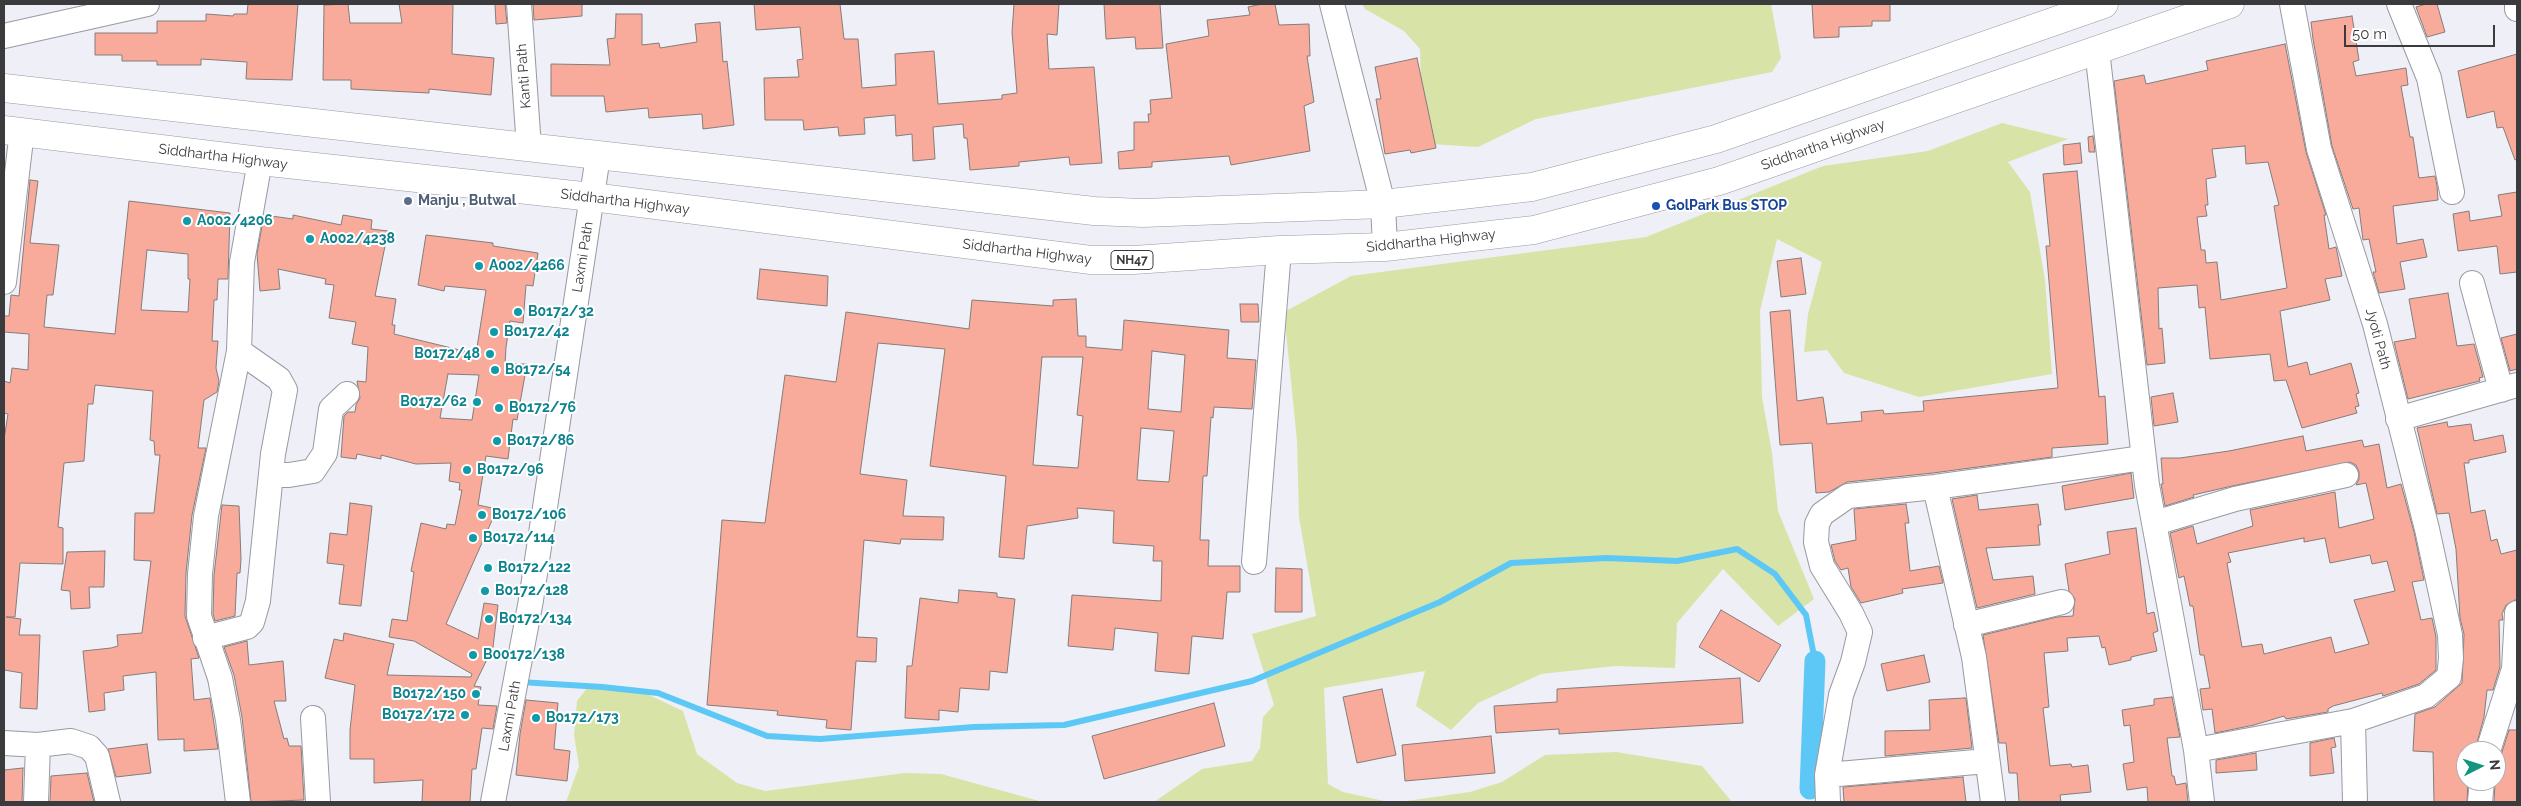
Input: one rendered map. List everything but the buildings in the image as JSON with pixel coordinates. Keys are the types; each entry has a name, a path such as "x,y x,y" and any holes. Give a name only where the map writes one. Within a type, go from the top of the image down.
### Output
{"highway":[{"path":"4,88 1094,211 1143,213 1384,204 1532,187 1716,139 2104,4"},
{"name":"Siddhartha Highway","path":"13,131 260,161 592,197 1091,260 1134,260 1279,250 1385,247 1534,230 1719,182 2230,4"}],"street":[{"path":"4,36 147,4"},
{"name":"Kanti Path","path":"519,4 529,148"},
{"path":"1332,4 1384,204 1385,247"},
{"name":"Jyoti Path","path":"2292,4 2319,149 2375,324 2427,529 2450,635 2452,658 2449,677 2426,696 2353,720"},
{"path":"2398,4 2429,78 2452,192"},
{"path":"2517,4 2517,9"},
{"path":"2097,50 2143,458 2196,750 2202,802"},
{"path":"4,282 13,131"},
{"name":"Laxmi Path","path":"493,802 531,600 598,156"},
{"path":"238,802 228,720 220,678 199,616 199,599 206,516 239,351 242,262 260,161"},
{"path":"1254,562 1279,250"},
{"path":"2398,419 2509,387 2472,283"},
{"path":"205,638 247,627 252,622 258,601 272,474 285,390 279,379 239,351"},
{"path":"272,474 289,476 312,471 325,453 331,409 348,394"},
{"path":"1828,802 1827,775 1841,695 1853,662 1860,632 1851,613 1822,566 1816,542 1817,524 1822,514 1848,496 1935,487 2143,458"},
{"path":"2154,523 2235,499 2346,476"},
{"path":"1935,487 1974,658 1993,802"},
{"path":"1966,625 2062,602"},
{"path":"2491,741 2514,669 2517,613"},
{"path":"313,718 318,802"},
{"path":"2196,750 2353,720 2355,802"},
{"path":"4,743 38,745 71,741 89,747 97,756 108,802"},
{"path":"36,802 38,745"},
{"path":"1827,775 1987,761"}],"green space":[{"path":"1362,4 1771,4 1781,58 1772,72 1536,119 1478,147 1430,144 1422,120 1420,49 1404,31 1365,9"},
{"path":"2002,123 2068,139 2008,162 2030,192 2045,280 2052,374 1919,397 1844,373 1827,350 1804,352 1808,314 1822,262 1777,239 1760,311 1762,397 1772,453 1778,511 1814,599 1778,626 1723,569 1677,623 1675,668 1615,666 1541,674 1478,703 1451,730 1416,706 1425,671 1324,688 1328,784 1343,792 1389,802 1154,802 1202,769 1252,761 1260,748 1263,717 1274,705 1252,634 1316,616 1299,517 1297,441 1284,312 1351,276 1646,237 1823,166 1928,151"},
{"path":"588,687 632,687 683,711 697,754 737,783 765,791 905,773 941,774 1043,802 566,802 579,766 574,735 577,701"},
{"path":"1616,752 1702,766 1732,802 1399,802 1470,792 1502,782 1545,755"}],"waterway":[{"path":"520,682 602,687 658,693 767,736 820,739 974,727 1064,725 1252,681 1440,602 1511,563 1607,558 1677,561 1737,549 1775,574 1806,615 1815,661"},
{"path":"1810,789 1815,661"}],"place":[{"name":"Manju , Butwal","path":"408,201"},
{"name":"GolPark Bus STOP","path":"1656,206"},
{"name":"A002/4206","path":"187,221"},
{"name":"A002/4238","path":"310,239"},
{"name":"A002/4266","path":"479,266"},
{"name":"B0172/32","path":"518,312"},
{"name":"B0172/42","path":"494,332"},
{"name":"B0172/48","path":"490,354"},
{"name":"B0172/54","path":"495,370"},
{"name":"B0172/62","path":"477,402"},
{"name":"B0172/76","path":"499,408"},
{"name":"B0172/86","path":"497,441"},
{"name":"B0172/96","path":"467,470"},
{"name":"B0172/106","path":"482,515"},
{"name":"B0172/114","path":"473,538"},
{"name":"B0172/122","path":"488,568"},
{"name":"B0172/128","path":"485,591"},
{"name":"B0172/134","path":"489,619"},
{"name":"B00172/138","path":"473,655"},
{"name":"B0172/150","path":"476,694"},
{"name":"B0172/172","path":"465,715"},
{"name":"B0172/173","path":"536,718"}]}
